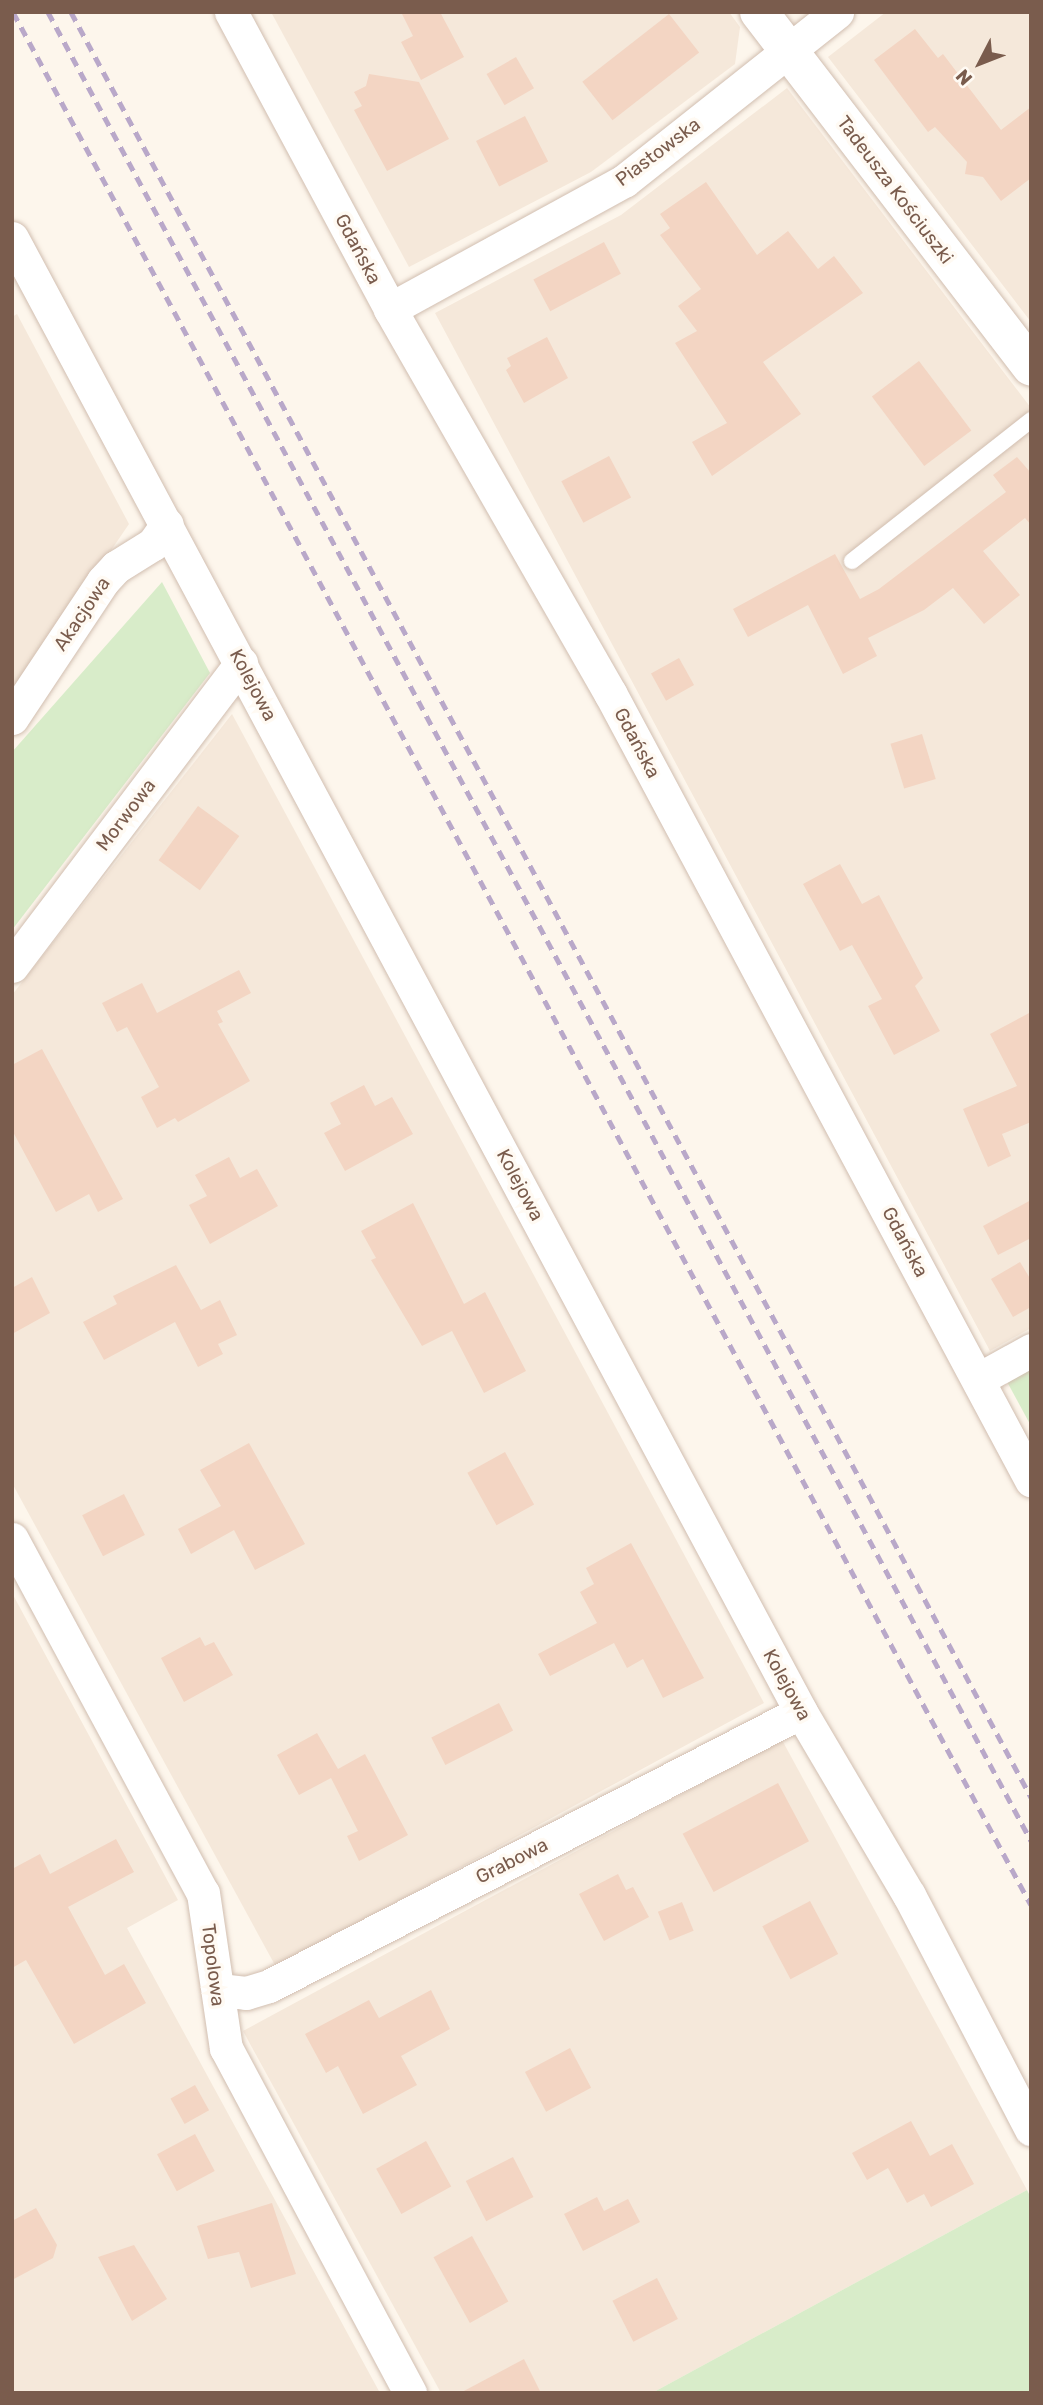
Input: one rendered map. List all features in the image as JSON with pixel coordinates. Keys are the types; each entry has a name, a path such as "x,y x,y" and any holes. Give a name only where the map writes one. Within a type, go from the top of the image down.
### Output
{"street":[{"name":"Tadeusza Kościuszki","path":"759,12 1031,367"},
{"name":"Piastowska","path":"390,309 624,181 837,12"},
{"name":"Gdańska","path":"242,20 390,309 610,693 1031,1480"},
{"name":"Kolejowa","path":"12,239 22,277 167,524 801,1712 909,1895 1031,2129"},
{"name":"Akacjowa","path":"12,718 103,581 116,567 153,544 167,524"},
{"name":"Morwowa","path":"12,966 241,663"},
{"path":"979,1379 1031,1350"},
{"name":"Topolowa","path":"12,1539 203,1893 219,1990 221,2036 232,2064 411,2393"},
{"name":"Grabowa","path":"219,1990 246,1993 269,1986 801,1712"}],"lane":[{"path":"852,561 1031,420"}],"shaded area":[{"path":"271,12 729,12 740,27 735,64 591,172 409,267"},
{"path":"886,12 1031,12 1031,322 828,57"},
{"path":"787,88 1031,408 1031,1328 990,1351 435,313 621,215"},
{"path":"17,314 129,524 12,695 12,317"},
{"path":"232,714 764,1703 276,1967 12,1483 12,995"},
{"path":"12,1593 178,1900 127,1928 380,2393 12,2393"},
{"path":"782,1740 1027,2190 652,2393 441,2393 243,2031"}],"green space":[{"path":"162,582 210,673 12,930 12,752"},
{"path":"1031,1364 1031,1426 1005,1378"},
{"path":"1027,2190 1031,2198 1031,2393 652,2393"}],"building":[{"path":"401,12 440,12 464,57 421,80 401,42 413,36"},
{"path":"669,14 699,53 612,120 582,82"},
{"path":"915,29 938,58 943,54 1001,130 1031,107 1031,178 1001,201 983,177 965,174 967,162 935,127 928,132 874,60"},
{"path":"516,57 534,88 505,105 487,74"},
{"path":"369,74 419,82 449,139 387,171 354,110 362,106 354,92 366,86"},
{"path":"525,116 548,161 499,186 476,141"},
{"path":"706,182 757,255 788,231 818,269 834,256 863,293 763,362 801,414 712,476 692,442 727,423 675,343 697,331 678,306 701,289 660,235 670,228 660,214"},
{"path":"604,242 621,274 550,311 533,280"},
{"path":"547,337 568,378 524,403 506,370 511,366 507,358"},
{"path":"919,361 971,430 924,466 872,397"},
{"path":"609,456 631,497 583,523 561,481"},
{"path":"1017,457 1031,473 1031,525 1025,518 983,551 1020,595 984,624 953,588 924,610 868,638 877,656 843,674 808,605 748,637 733,609 835,554 860,599 879,589 1006,492 993,475"},
{"path":"679,658 694,685 666,701 651,674"},
{"path":"922,734 936,779 904,789 890,744"},
{"path":"198,806 239,836 200,890 159,860"},
{"path":"840,864 862,904 879,895 923,978 915,986 940,1031 894,1055 868,1006 882,999 852,945 840,951 803,884"},
{"path":"239,970 251,993 217,1011 223,1022 218,1024 250,1081 178,1122 175,1118 157,1128 141,1097 159,1087 127,1027 117,1032 102,1003 142,983 157,1013"},
{"path":"1031,1012 1031,1122 1002,1134 1011,1156 988,1167 963,1109 1017,1086 990,1034"},
{"path":"42,1049 123,1199 98,1212 89,1194 56,1212 12,1130 12,1065"},
{"path":"364,1085 375,1106 392,1097 413,1134 345,1171 324,1133 341,1124 330,1103"},
{"path":"229,1157 240,1178 257,1169 278,1206 210,1244 189,1205 207,1196 195,1175"},
{"path":"1031,1200 1031,1238 998,1255 983,1226"},
{"path":"413,1203 464,1304 485,1292 526,1371 484,1393 452,1331 422,1346 371,1260 376,1258 361,1231"},
{"path":"1020,1262 1031,1280 1031,1307 1013,1317 991,1279"},
{"path":"176,1265 201,1310 220,1300 237,1335 218,1344 223,1354 198,1367 175,1322 104,1360 83,1322 117,1304 113,1296"},
{"path":"32,1277 50,1313 12,1334 12,1288"},
{"path":"249,1443 305,1544 255,1570 234,1530 191,1554 178,1529 221,1506 200,1470"},
{"path":"505,1452 534,1504 496,1525 467,1473"},
{"path":"124,1494 145,1535 103,1556 82,1515"},
{"path":"631,1543 704,1678 663,1698 643,1659 627,1668 614,1643 550,1676 538,1654 597,1623 580,1592 594,1584 586,1568"},
{"path":"200,1637 205,1646 214,1642 233,1675 184,1702 161,1658"},
{"path":"499,1703 513,1731 445,1765 431,1738"},
{"path":"317,1733 338,1769 365,1754 408,1835 359,1861 347,1836 358,1831 331,1778 299,1795 277,1755"},
{"path":"778,1783 809,1841 714,1892 683,1834"},
{"path":"116,1839 134,1872 68,1907 105,1975 124,1964 146,2003 74,2044 26,1960 12,1968 12,1869 40,1854 50,1874"},
{"path":"618,1874 626,1890 633,1887 649,1917 604,1941 579,1894"},
{"path":"810,1901 838,1954 790,1979 762,1926"},
{"path":"682,1902 694,1931 670,1940 658,1912"},
{"path":"431,1990 450,2029 401,2056 417,2085 363,2114 338,2066 326,2073 305,2034 369,2000 379,2018"},
{"path":"570,2048 591,2088 546,2112 525,2072"},
{"path":"195,2085 209,2110 185,2124 171,2099"},
{"path":"911,2121 930,2156 952,2144 974,2184 931,2207 924,2194 907,2203 888,2168 867,2180 852,2153"},
{"path":"195,2134 215,2171 177,2191 157,2154"},
{"path":"426,2141 451,2186 401,2214 376,2169"},
{"path":"513,2157 533,2197 486,2221 466,2181"},
{"path":"597,2197 604,2211 628,2199 640,2222 583,2251 564,2214"},
{"path":"272,2203 296,2274 251,2288 239,2252 208,2259 197,2226"},
{"path":"36,2208 57,2245 53,2258 12,2280 12,2221"},
{"path":"472,2236 508,2302 470,2323 434,2257"},
{"path":"134,2245 167,2299 132,2321 98,2257"},
{"path":"657,2278 678,2319 633,2342 612,2301"},
{"path":"524,2359 541,2393 460,2393"}],"railway":[{"path":"13,12 1031,1905"},
{"path":"48,12 1031,1841"},
{"path":"71,12 1031,1797"}]}
